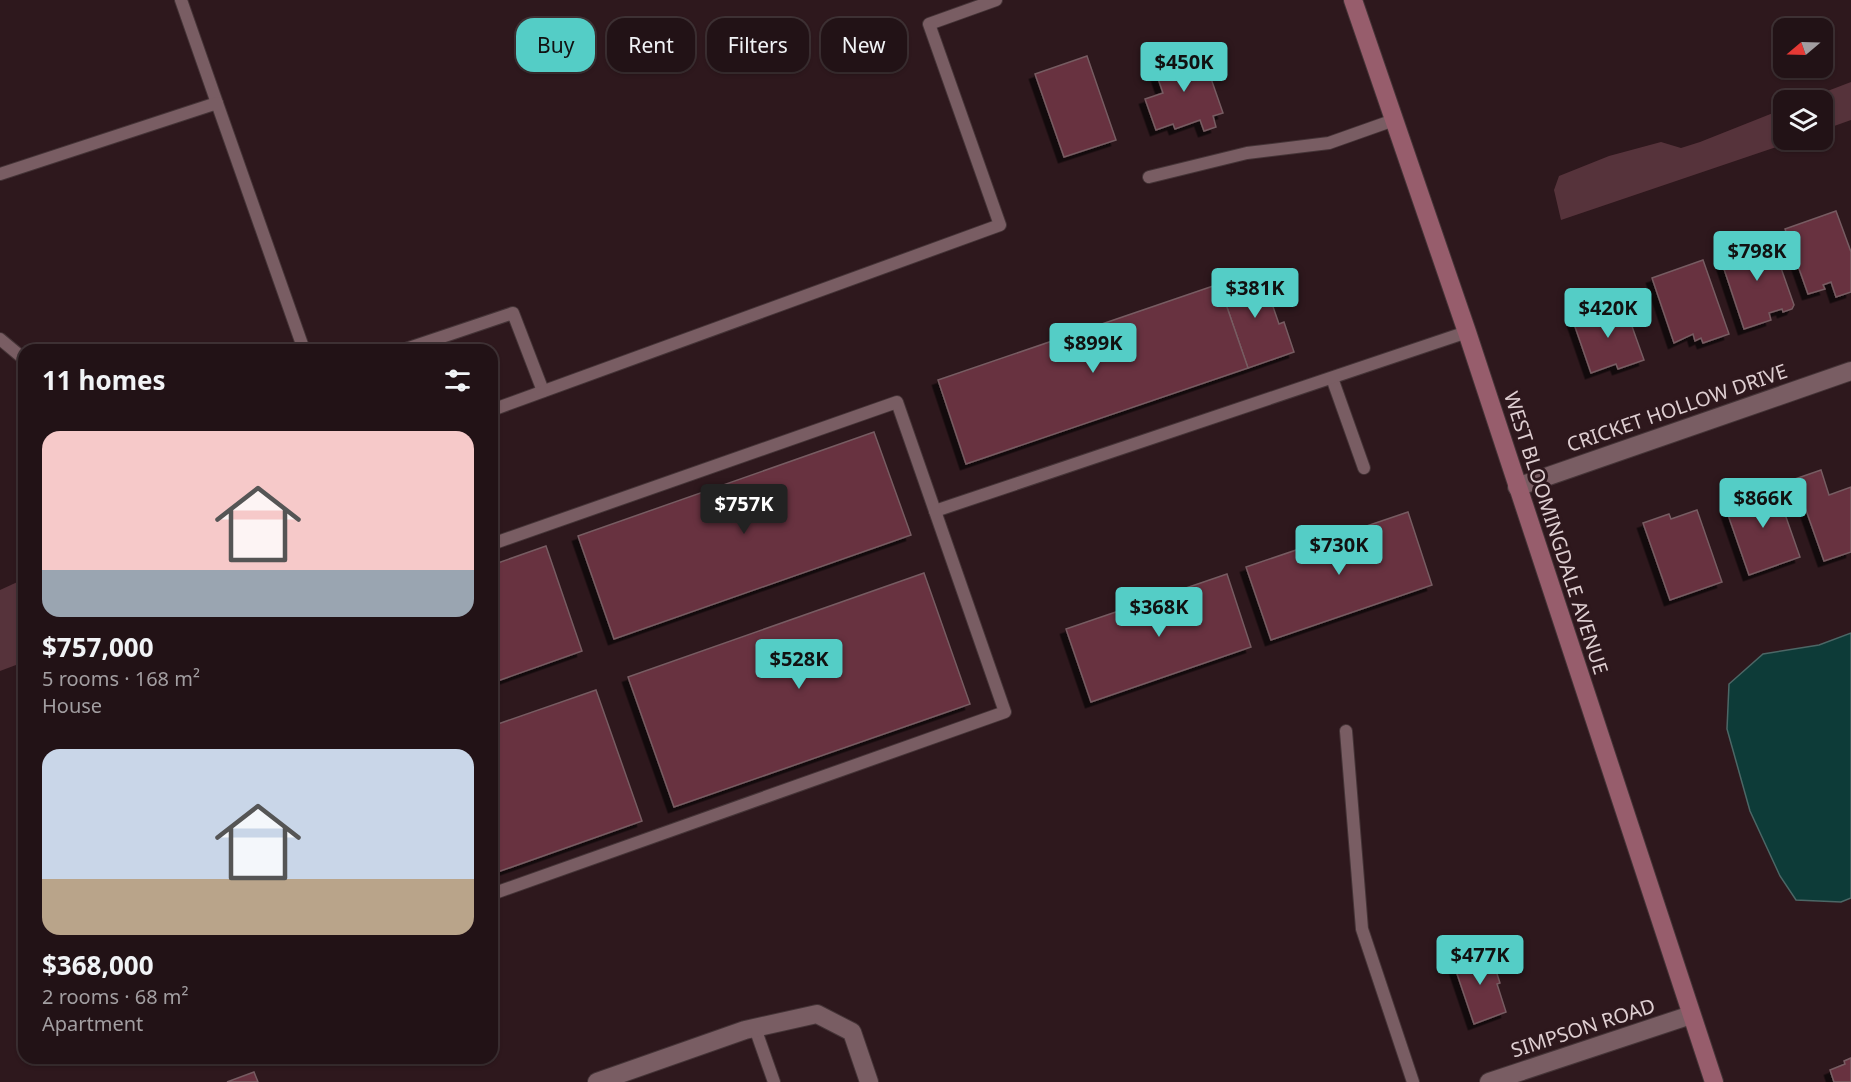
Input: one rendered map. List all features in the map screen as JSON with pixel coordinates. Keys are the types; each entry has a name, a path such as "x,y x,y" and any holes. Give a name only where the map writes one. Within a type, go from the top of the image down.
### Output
{"main road":[{"name":"WEST BLOOMINGDALE AVENUE","path":"1353,0 1467,332 1714,1082"}],"street":[{"name":"CRICKET HOLLOW DRIVE","path":"1517,487 1851,371"},
{"path":"597,1082 755,1028 818,1014 852,1032 869,1082"},
{"name":"SIMPSON ROAD","path":"1489,1082 1691,1015"}],"lane":[{"path":"181,0 302,344"},
{"path":"498,408 1000,225 929,24 996,0"},
{"path":"0,174 217,104"},
{"path":"1149,177 1247,153 1329,143 1394,120"},
{"path":"421,344 513,313 543,391"},
{"path":"935,511 1467,332"},
{"path":"0,339 18,354"},
{"path":"1332,378 1364,468"},
{"path":"498,542 897,402 1005,712 498,892"},
{"path":"1346,731 1362,929 1413,1082"},
{"path":"755,1028 774,1082"}],"shaded area":[{"path":"1851,82 1851,120 1833,126 1833,90 1830,90"},
{"path":"1773,113 1773,148 1561,220 1554,190 1559,176 1609,156 1661,142 1681,148"},
{"path":"18,582 18,664 0,671 0,590"}],"water":[{"path":"1851,633 1851,898 1841,902 1796,900 1780,876 1750,811 1727,729 1729,684 1763,654 1819,645"}],"building":[{"path":"1200,47 1223,113 1213,116 1216,127 1204,131 1200,120 1175,129 1173,124 1156,130 1145,99 1163,93 1153,64"},
{"path":"1087,56 1116,140 1064,157 1035,74"},
{"path":"1836,211 1851,252 1851,292 1836,297 1831,282 1823,285 1825,289 1808,294 1785,229"},
{"path":"1769,234 1794,305 1792,309 1783,312 1782,309 1769,313 1771,320 1744,329 1720,257 1757,244 1755,239"},
{"path":"1703,260 1729,334 1703,343 1701,338 1695,341 1693,334 1674,343 1652,278"},
{"path":"1260,269 1279,324 1284,322 1294,352 1248,368 1219,284"},
{"path":"1219,284 1248,368 966,464 938,380"},
{"path":"1624,304 1644,360 1618,369 1616,364 1591,373 1573,321 1585,315"},
{"path":"874,432 911,535 614,639 578,536"},
{"path":"1821,470 1829,495 1851,487 1851,552 1824,561 1795,479"},
{"path":"1773,480 1800,557 1749,575 1726,509 1750,499 1746,489"},
{"path":"1697,510 1722,582 1670,600 1643,523 1669,514 1671,519"},
{"path":"1408,512 1432,585 1271,640 1246,567"},
{"path":"546,546 582,651 498,681 498,563"},
{"path":"924,573 970,704 674,807 628,677"},
{"path":"1227,574 1251,647 1091,702 1066,629"},
{"path":"596,690 642,821 498,872 498,724"},
{"path":"1489,949 1506,1012 1474,1024 1453,962"},
{"path":"1851,1058 1851,1082 1834,1082 1830,1070 1845,1064 1844,1061"},
{"path":"254,1072 258,1082 227,1082"}]}
